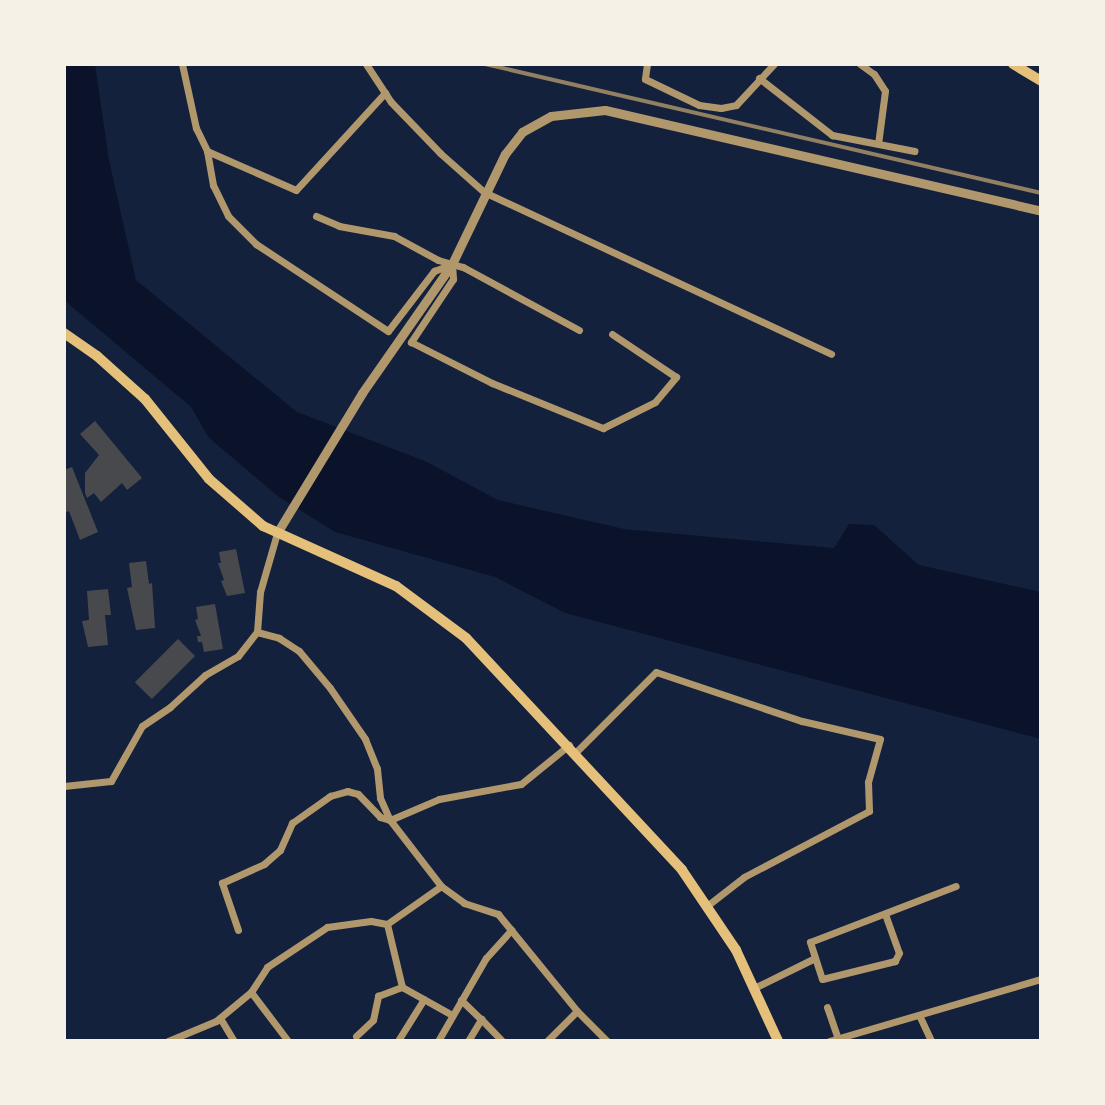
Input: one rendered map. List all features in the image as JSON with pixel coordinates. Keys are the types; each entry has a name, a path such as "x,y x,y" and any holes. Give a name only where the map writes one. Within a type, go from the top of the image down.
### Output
{"main road":[{"path":"1013,64 1041,81"},
{"path":"64,333 97,356 145,399 229,499 277,533 396,586 434,611 466,638 573,748 682,870 708,905 756,987 778,1041"}],"street":[{"path":"182,64 196,128 207,151 213,185 228,216 256,244 388,331 434,271 452,264"},
{"path":"366,64 385,93 440,153 484,192 831,354"},
{"path":"647,64 645,79 699,105 721,108 736,105 774,64"},
{"path":"860,64 874,74 885,91 878,144"},
{"path":"759,78 832,135 914,151"},
{"path":"207,151 296,190 385,93"},
{"path":"64,786 111,781 142,726 170,707 205,675 238,656 257,632 260,592 277,533 362,393 452,264 484,192 505,154 522,132 551,116 605,110 1041,211"},
{"path":"316,216 339,226 394,236 579,330"},
{"path":"452,264 453,279 411,342 492,383 603,428 655,402 676,377 612,334"},
{"path":"257,632 279,638 299,651 358,728 372,754 380,798 390,820 441,886 464,903 498,914 577,1011 607,1041"},
{"path":"238,930 222,883 273,857 280,850 292,823 313,807 347,791 358,794 380,817 390,820 439,799 521,784 573,748 656,672 802,721 880,739 868,782 869,811 744,877 708,905"},
{"path":"168,1041 220,1018 251,992 267,967 327,927 363,921 387,924 441,886"},
{"path":"885,914 899,953 895,961 822,979 810,942 956,886"},
{"path":"387,924 402,987 452,1015"},
{"path":"438,1041 486,958 511,930"},
{"path":"756,987 813,959"},
{"path":"827,1007 833,1040 920,1017 1041,979"},
{"path":"356,1036 373,1020 378,996 402,987"},
{"path":"251,992 288,1041"},
{"path":"399,1039 424,999"},
{"path":"461,1000 502,1041"},
{"path":"547,1041 577,1011"},
{"path":"920,1017 931,1041"},
{"path":"220,1018 234,1041"},
{"path":"468,1041 481,1019"}],"water":[{"path":"64,64 95,64 109,160 136,280 297,412 425,461 498,500 624,529 834,548 849,524 874,525 919,565 1041,592 1041,739 565,613 495,577 335,532 279,497 209,438 191,407 64,300"}],"building":[{"path":"95,421 142,478 127,490 122,483 101,502 94,493 87,498 85,493 85,473 99,455 80,434"},
{"path":"72,467 98,532 80,540 69,511 64,513 64,470"},
{"path":"236,549 245,593 227,596 221,581 224,580 218,563 221,563 219,552"},
{"path":"146,561 149,584 152,583 155,628 136,630 127,588 132,587 129,563"},
{"path":"108,589 111,615 105,615 108,645 88,647 82,621 89,620 87,591"},
{"path":"215,604 223,649 204,652 202,642 198,642 197,636 201,636 195,620 198,619 196,607"},
{"path":"178,639 195,656 152,699 135,682"}],"railway":[{"path":"485,64 1041,193"}]}
